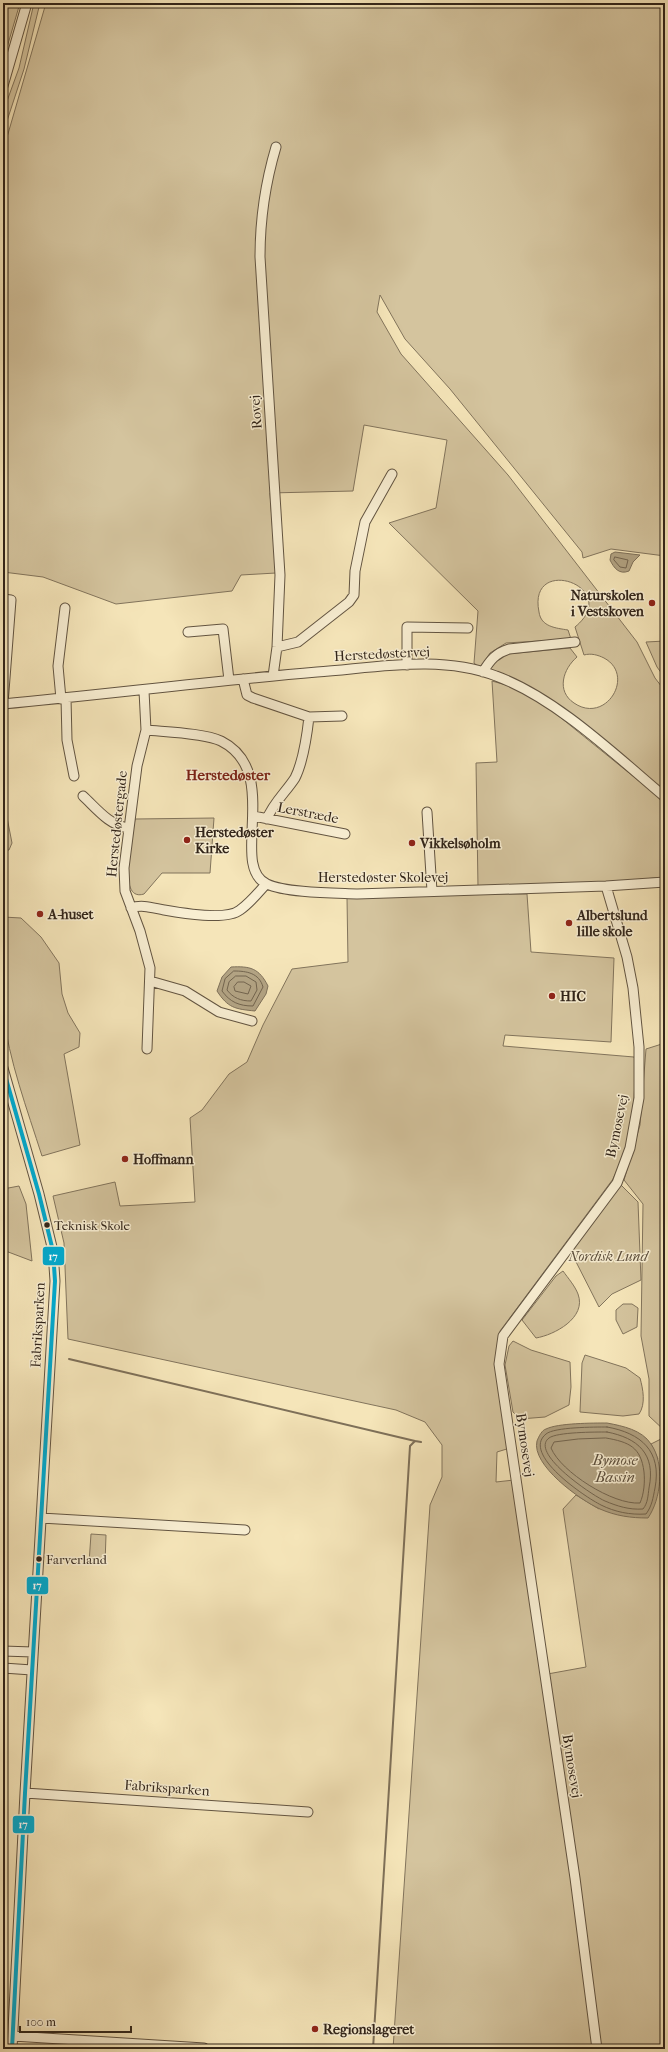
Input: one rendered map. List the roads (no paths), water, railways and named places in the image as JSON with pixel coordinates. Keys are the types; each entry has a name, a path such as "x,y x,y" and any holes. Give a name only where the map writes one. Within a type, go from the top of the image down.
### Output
{"street":[{"path":"3,86 27,3"},
{"name":"Rovej","path":"273,676 277,647 280,575 260,243 263,201 276,147"},
{"path":"277,647 298,642 349,602 354,595 355,571 365,522 392,474"},
{"path":"3,599 11,600 5,641 3,704"},
{"path":"65,608 58,666 67,740 74,776"},
{"path":"407,665 407,627 468,628"},
{"path":"188,632 223,629 229,680"},
{"path":"483,672 489,662 500,652 510,649 575,642"},
{"name":"Herstedøstervej","path":"3,704 273,676 407,665 435,665 483,672 522,687 553,706 665,796"},
{"path":"243,679 247,694 253,698 309,717 342,716"},
{"name":"Herstedøstergade","path":"144,690 146,730 137,766 124,868 125,891 146,953 150,981 147,1049"},
{"name":"Lerstræde","path":"267,819 270,811 295,777 307,735 309,717"},
{"path":"131,908 138,906 174,912 228,915 240,911 266,884 255,873 253,866 251,842 253,816 251,783 249,772 241,757 229,746 208,737 146,730"},
{"path":"83,796 112,823 119,827 128,828"},
{"path":"427,812 432,892"},
{"name":"Lerstræde","path":"253,816 345,834"},
{"name":"Herstedøster Skolevej","path":"266,884 277,887 326,893 432,892 606,886 665,882"},
{"name":"Bymosevej","path":"597,2049 575,1878 499,1364 502,1336 617,1183 630,1148 639,1098 639,1047 633,988 627,957 606,886"},
{"path":"150,981 185,992 219,1012 252,1021"},
{"name":"Fabriksparken","path":"3,1068 39,1194 53,1251 54,1302 25,1793 12,2049"},
{"path":"41,1518 245,1530"},
{"path":"3,1651 33,1652"},
{"path":"3,1668 32,1670"},
{"name":"Fabriksparken","path":"25,1793 308,1812"},
{"path":"13,2036 204,2048"}],"water":[{"path":"615,552 640,555 633,562 629,571 622,572 613,566 610,560 611,554"},
{"path":"231,967 253,969 265,980 268,986 266,994 255,1011 233,1007 221,997 217,991 222,977"},
{"name":"Bymose Bassin","path":"607,1423 632,1429 643,1435 651,1444 655,1452 660,1471 660,1481 656,1501 648,1518 618,1515 600,1509 581,1498 549,1471 537,1450 537,1441 540,1435 546,1429 551,1427 567,1424"}],"waterway":[{"path":"69,1359 415,1441 410,1446 373,2049"},
{"path":"415,1441 421,1442"}],"place":[{"name":"Naturskolen i Vestskoven","path":"652,603"},
{"name":"Herstedøster Kirke","path":"187,840"},
{"name":"Vikkelsøholm","path":"412,843"},
{"name":"A-huset","path":"40,914"},
{"name":"Albertslund lille skole","path":"569,923"},
{"name":"HIC","path":"552,996"},
{"name":"Hoffmann","path":"125,1159"},
{"name":"Teknisk Skole","path":"47,1225"},
{"name":"Farverland","path":"39,1559"},
{"name":"Regionslageret","path":"315,2029"}],"district":[{"name":"Herstedøster","path":"228,775"}],"park label":[{"name":"Nordisk Lund","path":"608,1256"}]}
